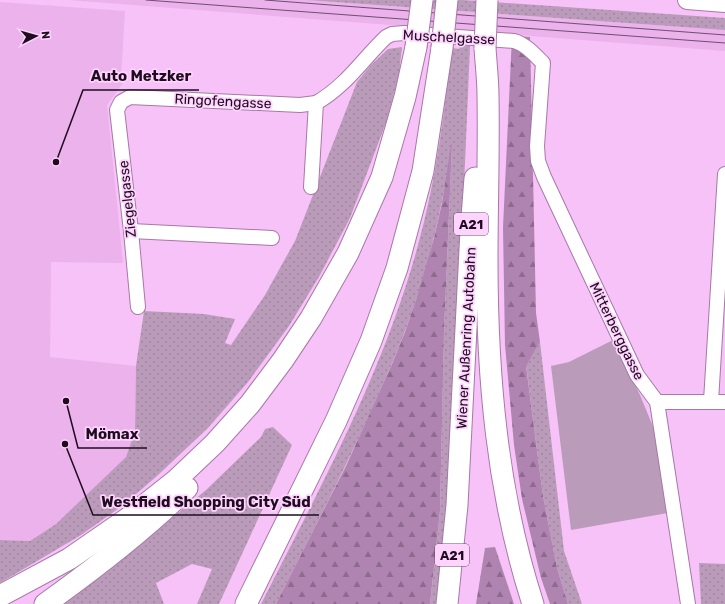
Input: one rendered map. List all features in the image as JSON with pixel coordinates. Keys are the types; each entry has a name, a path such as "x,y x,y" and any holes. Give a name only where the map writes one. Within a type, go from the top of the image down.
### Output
{"highway":[{"path":"45,604 110,555 184,491 229,445 258,410 289,367 329,303 361,244 396,152 427,47 422,0"},
{"path":"246,604 336,421 371,341 398,268 423,171 429,0"},
{"path":"0,596 69,559 127,519 175,481 215,443 250,404 283,360 311,318 348,253 382,177 405,97 447,0"},
{"name":"Wiener Außenring Autobahn","path":"447,604 457,505 471,230 487,0"},
{"path":"484,48 488,95 487,260 492,387 505,491 520,557 533,604"}],"main road":[{"path":"688,0 725,3"}],"street":[{"name":"Muschelgasse","path":"316,103 328,96 350,78 380,42 392,34 404,33 514,41 526,47 543,62"},
{"name":"Mitterberggasse","path":"543,62 537,146 538,160 542,172 622,346 637,375 657,402 688,604"},
{"name":"Ringofengasse","path":"130,97 300,105 316,103"},
{"name":"Ziegelgasse","path":"130,97 121,102 117,110 138,308"},
{"path":"311,187 316,103"},
{"path":"657,402 718,402 725,174"},
{"path":"131,232 272,238"}],"shaded area":[{"path":"68,0 307,0 725,30 725,51"},
{"path":"307,0 463,0 725,18 725,30"},
{"path":"0,2 125,11 121,78 123,83 107,105 123,263 51,262 50,357 136,366 135,431 126,457 56,524 30,541 0,540"},
{"path":"460,42 467,43 467,45 470,46 448,488 438,604 430,604 440,511 444,332 452,144 442,203 428,262 396,355 349,458 276,604 261,604 328,473 349,428 369,383 404,292 418,245 435,172 452,48 459,49"},
{"path":"402,47 399,74 387,120 350,218 320,275 289,326 248,382 208,428 157,476 122,506 81,535 0,583 0,540 30,541 56,524 126,457 135,431 136,366 144,311 204,314 235,319 225,343 231,345 265,295 295,241 357,82 371,65 388,49"},
{"path":"613,340 640,395 654,429 668,513 571,530 551,366 569,362"},
{"path":"540,342 564,551 582,604 568,604 557,568 543,496 526,365"},
{"path":"273,427 292,445 219,604 197,604 212,569 192,564 156,583 164,604 64,604 103,575 206,490 261,437 265,429"},
{"path":"699,563 725,564 725,604 701,604"}],"green space":[{"path":"512,36 530,37 536,313 540,342 526,366 543,496 557,568 568,604 550,604 541,578 522,499 514,445 505,345 503,227"},
{"path":"452,144 444,332 440,511 430,604 276,604 346,466 405,332 434,238 442,203"},
{"path":"495,547 514,604 476,604 485,548"}],"tram line":[{"path":"146,0 725,43"},
{"path":"265,0 725,35"}],"place":[{"name":"Auto Metzker","path":"56,162"},
{"name":"Mömax","path":"66,401"},
{"name":"Westfield Shopping City Süd","path":"65,444"}]}
